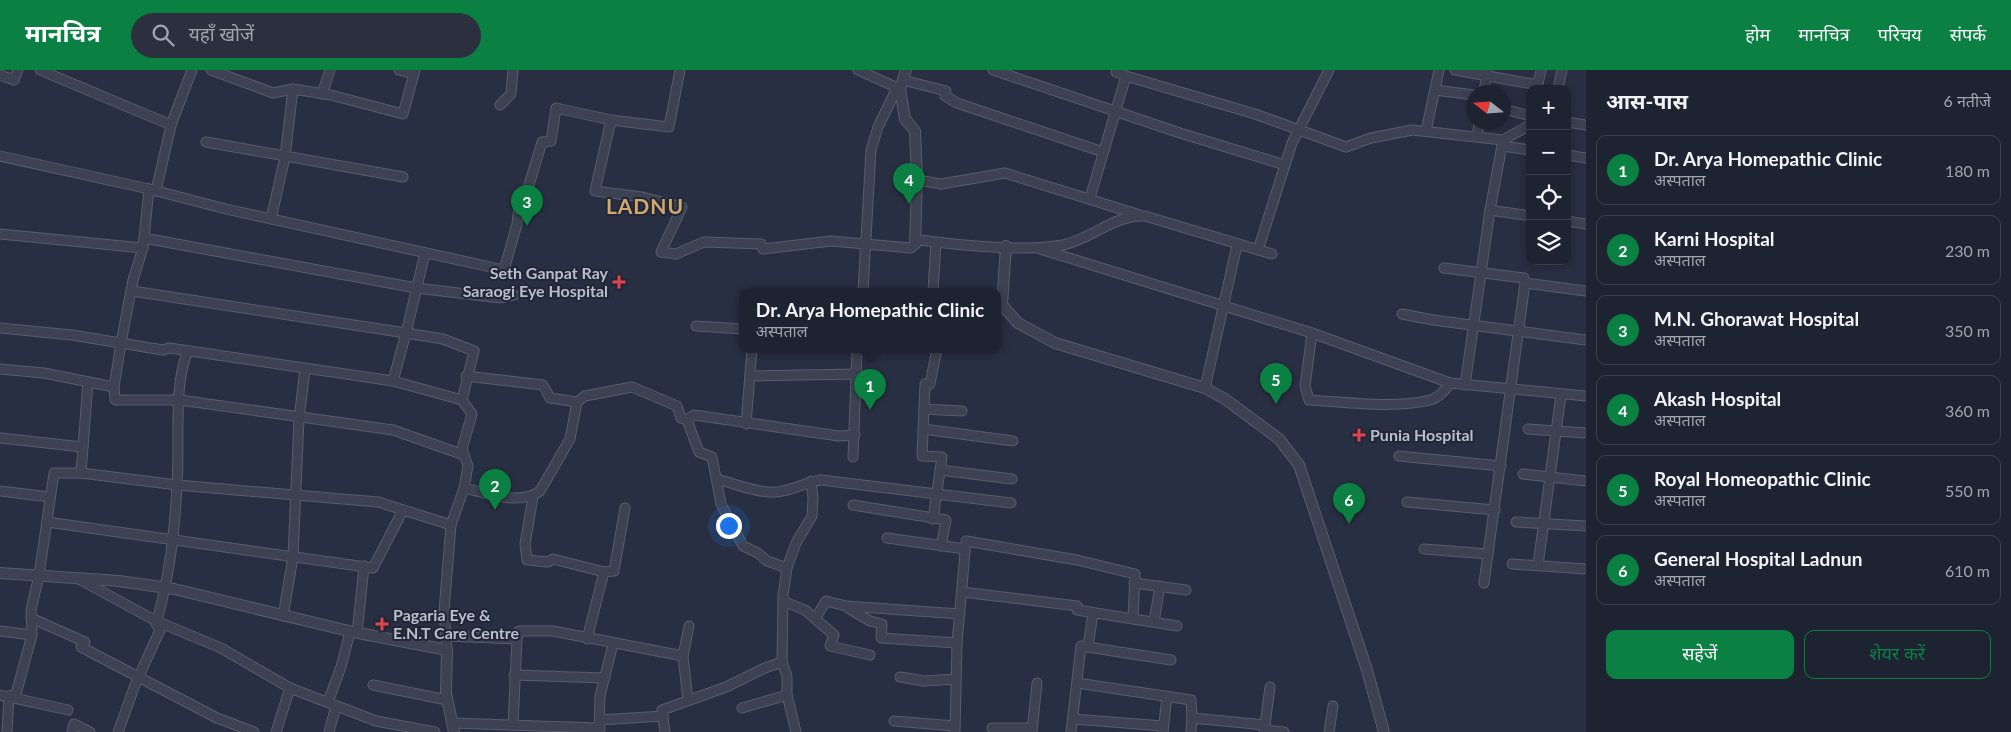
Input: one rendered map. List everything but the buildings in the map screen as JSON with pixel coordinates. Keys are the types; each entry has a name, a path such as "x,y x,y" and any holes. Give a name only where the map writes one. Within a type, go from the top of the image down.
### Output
{"street":[{"path":"0,75 14,80 18,70"},
{"path":"40,70 171,125"},
{"path":"192,70 171,125 153,190 143,248 133,280 121,343 114,387 115,400 180,400 393,430 464,455"},
{"path":"211,70 273,93 293,89 322,94 403,114 414,72 399,70"},
{"path":"322,94 330,70"},
{"path":"500,105 511,94 514,70"},
{"path":"0,156 153,190 271,219 504,270 517,224 520,205 525,198 542,142 551,141 556,108 611,120 669,127 680,70"},
{"path":"858,70 946,91 945,96 957,103 1103,152"},
{"path":"993,70 1115,112 1285,165"},
{"path":"1258,250 1285,165 1299,130 1329,70"},
{"path":"1426,131 1439,70"},
{"path":"1455,70 1487,72 1531,85"},
{"path":"1538,85 1541,70"},
{"path":"1559,85 1562,70"},
{"path":"1114,71 1255,114 1346,148 1371,138 1412,130 1477,137 1526,149"},
{"path":"1485,85 1487,72"},
{"path":"1090,198 1126,76"},
{"path":"902,82 905,120 915,131 917,180 916,244"},
{"path":"864,288 871,150 878,127 902,82"},
{"path":"271,219 285,157 293,89"},
{"path":"1435,90 1466,94"},
{"path":"1511,111 1526,115"},
{"path":"611,120 595,191 642,197 682,207 661,252 676,254 704,242 761,244 763,248 831,242 911,248 919,240 1038,248 1079,241 1135,215 1145,216"},
{"path":"1571,123 1586,125"},
{"path":"1464,385 1502,143 1526,127"},
{"path":"1477,137 1478,130"},
{"path":"206,142 403,177"},
{"path":"1571,156 1586,158"},
{"path":"917,180 941,184 1005,173 1236,245 1272,254"},
{"path":"1490,210 1526,215"},
{"path":"1571,222 1586,224"},
{"path":"0,234 143,248"},
{"path":"144,238 416,288 501,298 514,296"},
{"path":"933,288 936,242"},
{"path":"1205,388 1236,245"},
{"path":"1001,295 1006,246"},
{"path":"1038,248 1312,333 1450,383 1586,396"},
{"path":"393,382 425,253"},
{"path":"1444,268 1524,278 1525,283 1484,583"},
{"path":"1525,283 1586,291"},
{"path":"132,290 443,340 474,351 466,376 462,400"},
{"path":"1001,306 1018,323 1055,343 1205,388 1225,398 1279,439 1299,465 1367,670 1384,732"},
{"path":"1402,314 1473,326 1586,340"},
{"path":"696,326 739,329"},
{"path":"0,328 72,335 393,382 462,400 472,414 462,449 468,466 464,488 451,525 444,611 447,650 447,700 453,728 513,724 599,726 663,716"},
{"path":"1312,333 1305,386 1309,400 1401,403 1431,400 1446,390 1450,383"},
{"path":"118,732 139,676 160,630 156,621 167,588 178,485 180,400 184,362 188,352"},
{"path":"746,424 752,353"},
{"path":"853,457 858,374 857,353"},
{"path":"933,518 942,457 922,456 925,384 930,384 936,353"},
{"path":"0,369 44,373 114,387"},
{"path":"283,616 292,557 297,495 299,417 305,369"},
{"path":"750,376 858,374"},
{"path":"466,376 543,385 550,398 577,402 586,396 632,387 677,406 681,418 687,420"},
{"path":"80,474 88,382"},
{"path":"1538,566 1561,395"},
{"path":"577,402 570,440 540,491 533,497 525,544 527,560 548,562 553,559 604,572 614,571 625,508"},
{"path":"924,409 962,411"},
{"path":"687,420 694,415 839,436 854,435"},
{"path":"687,420 699,452 712,457 721,504 743,546 758,553 767,561 787,568"},
{"path":"923,429 1012,441"},
{"path":"1528,429 1586,433"},
{"path":"0,438 83,447"},
{"path":"1399,456 1501,466"},
{"path":"940,470 1012,479"},
{"path":"5,696 16,694 32,635 31,618 54,473 378,502 451,525"},
{"path":"1523,474 1586,481"},
{"path":"717,479 769,492 782,492 811,481 821,480 1011,503"},
{"path":"796,732 787,695 787,676 782,662 785,602 783,595 787,568 796,543 812,516 813,498 811,481"},
{"path":"464,488 506,497 533,497"},
{"path":"0,491 50,497"},
{"path":"1407,502 1495,510"},
{"path":"853,505 946,520 941,546"},
{"path":"47,522 373,568 403,510"},
{"path":"1516,522 1586,526"},
{"path":"887,538 965,550"},
{"path":"894,721 955,729 957,643 966,541 1077,560 1135,574 1132,619"},
{"path":"1424,549 1488,554"},
{"path":"1512,564 1586,569"},
{"path":"329,732 332,704 341,667 353,632 364,566"},
{"path":"587,639 604,572"},
{"path":"0,573 119,581 167,588 353,632 447,650"},
{"path":"77,578 156,621 221,648 290,688 376,721 435,732"},
{"path":"1134,583 1186,590"},
{"path":"1154,622 1160,586"},
{"path":"962,592 1077,606 1077,610 1177,626"},
{"path":"815,619 826,601 846,606 960,614"},
{"path":"785,602 799,606 834,635 830,646 870,655"},
{"path":"846,606 870,621 882,624 881,638 957,643"},
{"path":"1088,647 1093,613"},
{"path":"31,618 85,642 82,647 217,718 254,732"},
{"path":"688,626 683,656 688,701"},
{"path":"0,631 32,635"},
{"path":"513,724 514,676 518,631 553,631 683,656"},
{"path":"446,636 517,639"},
{"path":"599,726 600,696 613,644"},
{"path":"1072,732 1082,646 1171,660"},
{"path":"665,732 662,710 726,688 765,668 782,662"},
{"path":"514,676 605,678"},
{"path":"900,677 924,681 956,679"},
{"path":"992,728 1032,730 1037,682"},
{"path":"1077,683 1191,700 1191,732"},
{"path":"373,685 447,700"},
{"path":"276,732 290,688"},
{"path":"1265,729 1270,688"},
{"path":"742,708 787,695"},
{"path":"5,696 68,710"},
{"path":"5,696 7,732"},
{"path":"1073,719 1163,729 1166,696"},
{"path":"1330,732 1333,706"},
{"path":"1192,718 1284,732"},
{"path":"72,732 74,724 90,732"}],"place":[{"name":"Akash Hospital","path":"909,204"},
{"name":"M.N. Ghorawat Hospital","path":"527,226"},
{"name":"Seth Ganpat Ray Saraogi Eye Hospital","path":"619,282"},
{"name":"Royal Homeopathic Clinic","path":"1276,404"},
{"name":"Dr. Arya Homepathic Clinic","path":"870,410"},
{"name":"Punia Hospital","path":"1359,435"},
{"name":"Karni Hospital","path":"495,510"},
{"name":"General Hospital Ladnun","path":"1349,524"},
{"name":"Pagaria Eye & E.N.T Care Centre","path":"382,624"}],"district":[{"name":"LADNU","path":"645,207"}]}
